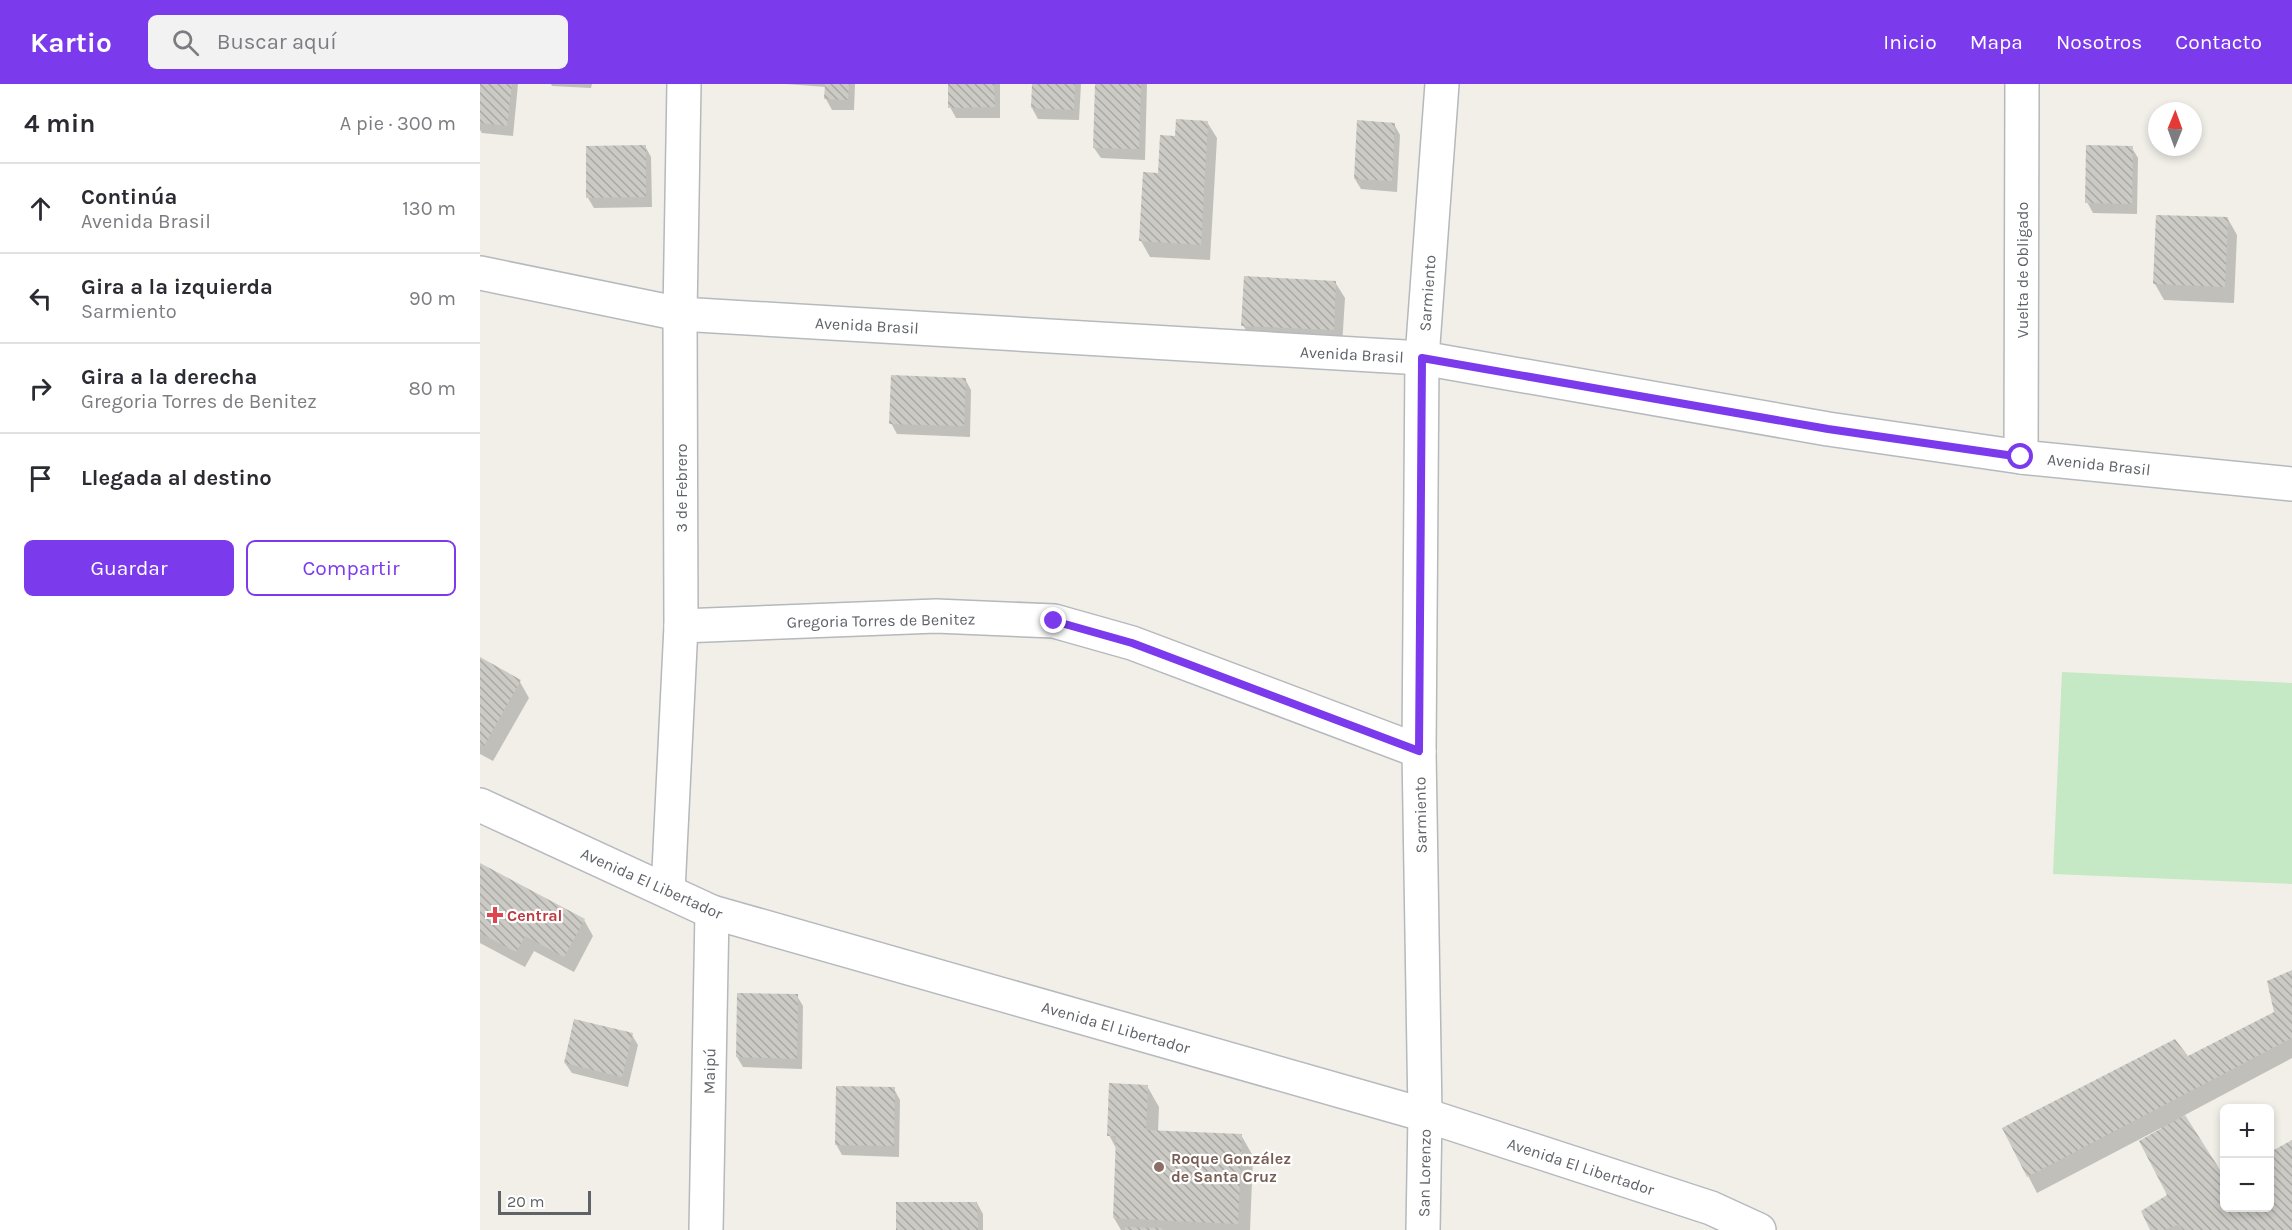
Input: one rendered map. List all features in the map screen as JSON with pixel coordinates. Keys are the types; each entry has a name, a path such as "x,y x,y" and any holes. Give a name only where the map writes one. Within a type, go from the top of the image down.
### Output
{"street":[{"name":"3 de Febrero","path":"668,891 681,626 680,314 684,84"},
{"name":"Sarmiento","path":"1425,1115 1419,751 1422,358 1442,84"},
{"name":"Vuelta de Obligado","path":"2021,457 2022,84"},
{"name":"Avenida Brasil","path":"480,273 680,314 1422,358 1828,429 2021,457 2292,483"},
{"name":"Gregoria Torres de Benitez","path":"681,626 936,616 1054,621 1132,643 1419,751"},
{"name":"Avenida El Libertador","path":"480,805 712,912 1425,1115 1710,1208 1759,1230"},
{"name":"Maipú","path":"706,1230 712,912"},
{"name":"San Lorenzo","path":"1423,1230 1425,1115"}],"green space":[{"path":"2062,672 2292,683 2292,884 2053,874"}],"building":[{"path":"480,84 512,84 507,126 480,123"},
{"path":"825,84 849,84 848,100 824,99"},
{"path":"948,84 994,84 995,107 948,108"},
{"path":"1032,84 1075,84 1074,110 1031,108"},
{"path":"1095,84 1141,84 1139,149 1093,148"},
{"path":"1176,119 1208,121 1201,245 1139,241 1143,172 1158,173 1160,135 1175,136"},
{"path":"1357,120 1395,123 1392,181 1354,179"},
{"path":"646,145 646,197 586,198 586,146"},
{"path":"2086,145 2133,146 2132,204 2085,203"},
{"path":"2156,215 2228,217 2225,287 2153,284"},
{"path":"1244,276 1336,281 1334,330 1241,326"},
{"path":"891,375 966,378 964,426 889,424"},
{"path":"480,657 521,680 484,746 480,744"},
{"path":"480,863 585,919 564,957 525,936 516,952 480,933"},
{"path":"2292,970 2292,1038 2027,1177 2002,1128 2175,1039 2188,1056 2274,1012 2267,981"},
{"path":"737,993 798,994 797,1059 736,1057"},
{"path":"574,1019 633,1033 622,1077 564,1063"},
{"path":"1109,1083 1148,1085 1146,1130 1242,1134 1238,1224 1113,1218 1116,1136 1107,1136"},
{"path":"836,1086 895,1087 894,1146 835,1145"},
{"path":"2185,1115 2220,1170 2220,1212 2274,1212 2274,1150 2292,1140 2292,1230 2183,1230 2179,1224 2165,1230 2150,1230 2141,1211 2167,1195 2139,1141"},
{"path":"896,1202 977,1202 978,1230 896,1230"},
{"path":"1125,1227 1162,1228 1162,1230 1125,1230"}],"place":[{"name":"Central","path":"495,915"},
{"name":"Roque González de Santa Cruz","path":"1159,1167"}],"route":[{"path":"1054,621 1132,643 1419,751 1422,358 1828,429 2021,457"}]}
